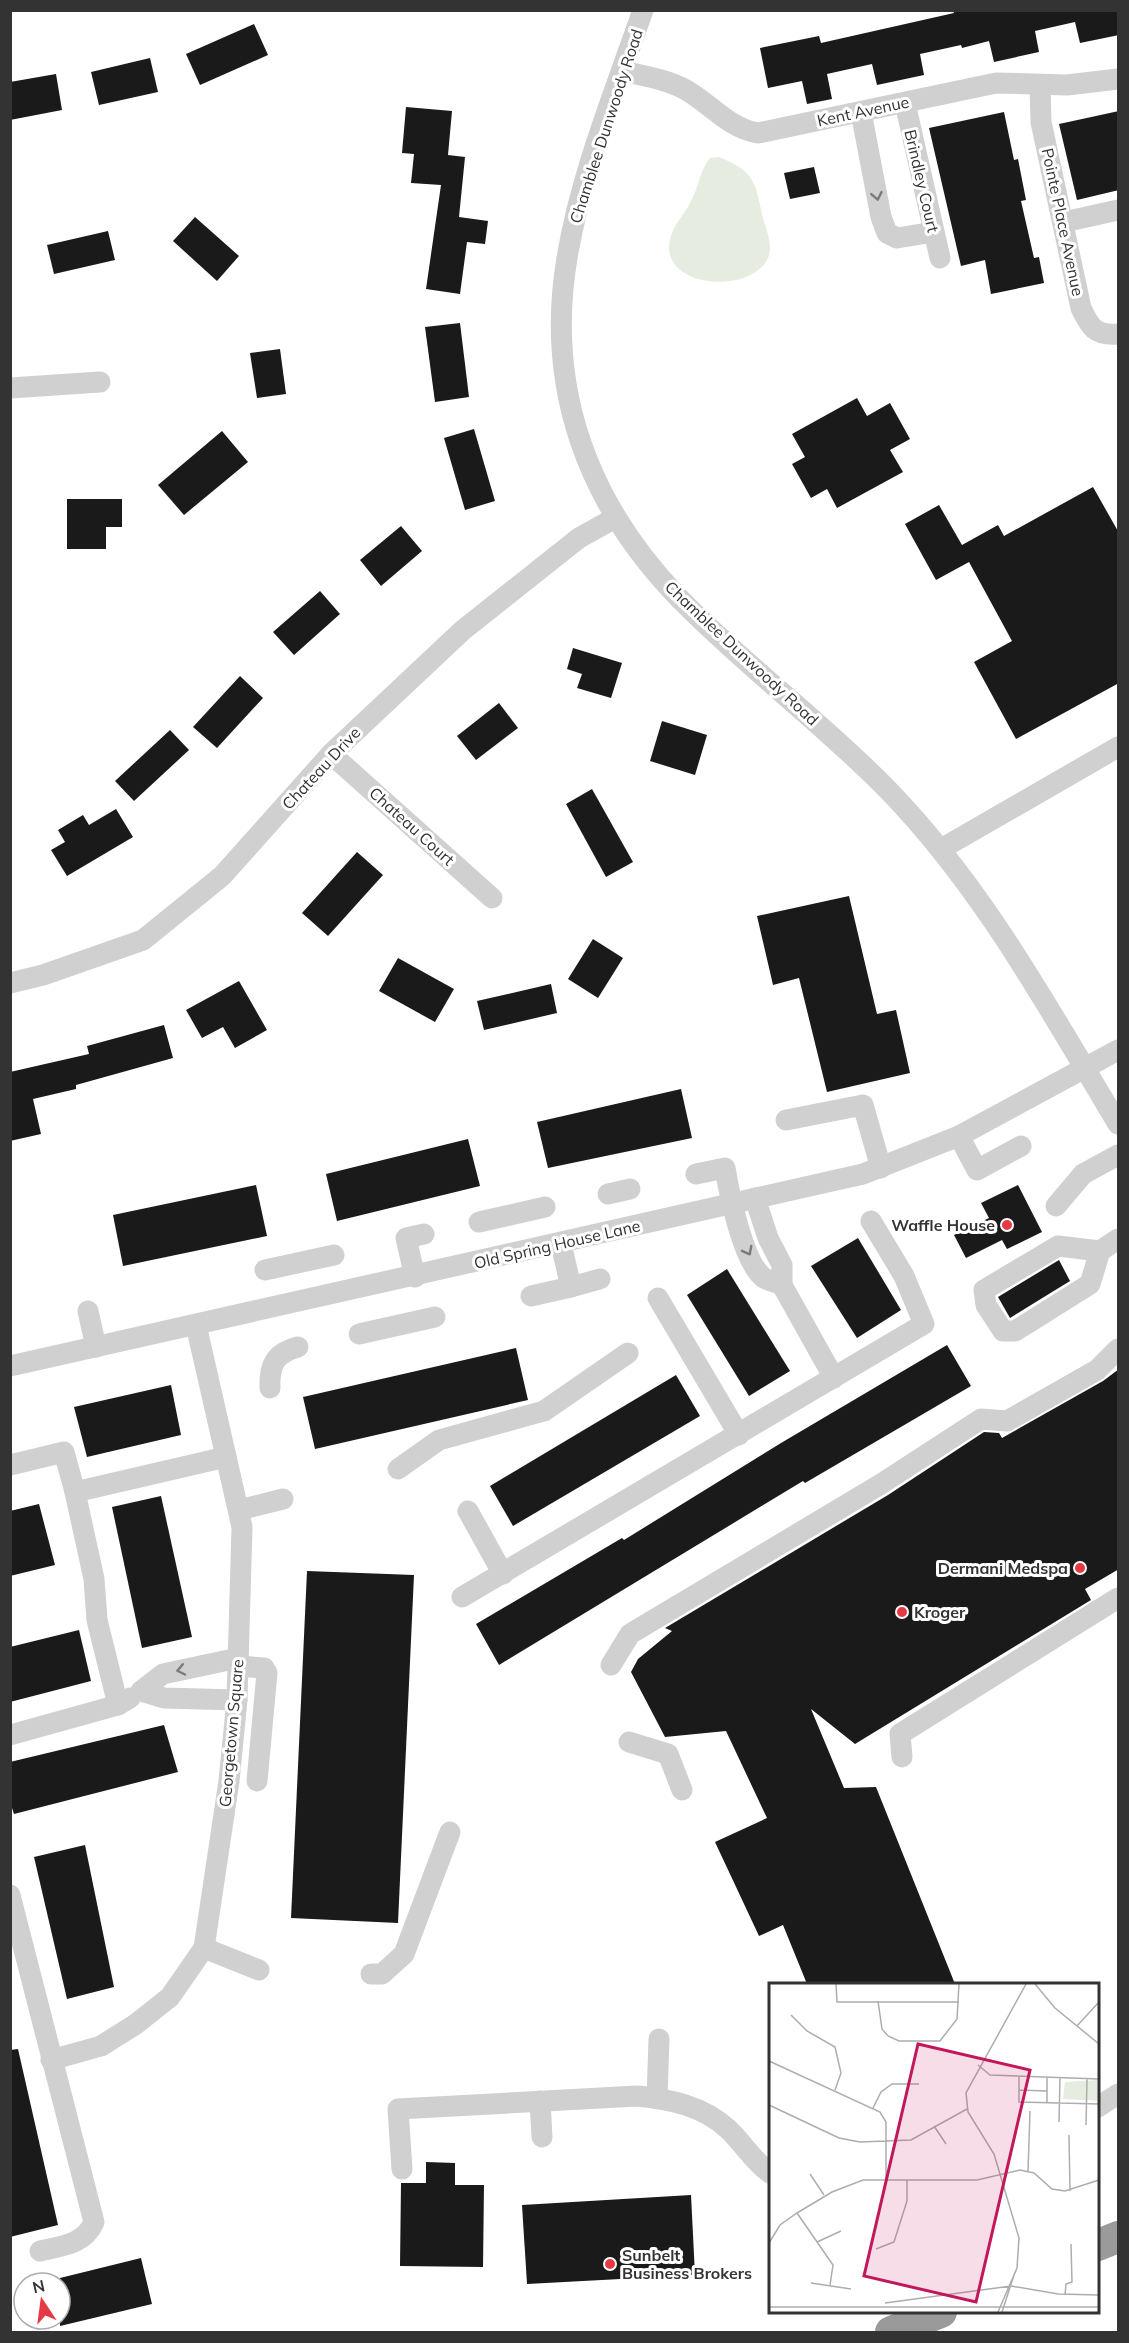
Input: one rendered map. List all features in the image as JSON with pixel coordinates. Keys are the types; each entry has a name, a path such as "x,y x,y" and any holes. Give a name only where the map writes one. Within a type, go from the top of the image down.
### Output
{"highway":[{"path":"1099,2246 1119,2237"},
{"path":"891,2332 938,2313"}],"street":[{"name":"Chamblee Dunwoody Road","path":"643,10 581,196 567,256 562,313 564,362 576,426 589,466 615,518 637,551 682,601 874,776 941,849 980,903 1119,1124"},
{"name":"Kent Avenue","path":"622,71 666,81 685,89 744,131 758,133 996,83 1078,84 1119,79"},
{"name":"Pointe Place Avenue","path":"1040,85 1041,122 1081,308 1091,329 1100,334 1119,334"},
{"name":"Brindley Court","path":"905,103 940,258"},
{"path":"861,112 881,218 887,233 897,238 934,232"},
{"path":"1064,222 1119,210"},
{"path":"10,388 100,382"},
{"name":"Chateau Drive","path":"10,983 43,975 143,940 222,876 331,753 463,630 579,538 615,518"},
{"path":"941,849 1119,747"},
{"name":"Chateau Court","path":"331,753 492,898"},
{"name":"Old Spring House Lane","path":"10,1366 561,1244 881,1168 959,1136 1119,1050"},
{"path":"786,1120 862,1105 881,1168"},
{"path":"959,1136 977,1170 1021,1146"},
{"path":"1056,1206 1083,1174 1119,1155"},
{"path":"696,1174 725,1168 730,1204 744,1245 762,1277 782,1285"},
{"path":"608,1194 630,1188"},
{"path":"755,1198 768,1238 782,1265 782,1285 834,1378"},
{"path":"479,1222 512,1206 545,1207"},
{"path":"462,1597 924,1324 904,1276 871,1221"},
{"path":"406,1238 415,1276"},
{"path":"1100,1251 1090,1284 1015,1331 1003,1331 986,1305 984,1290 1058,1246 1100,1251 1119,1239"},
{"path":"561,1244 571,1287"},
{"path":"265,1270 334,1255"},
{"path":"531,1296 600,1279"},
{"path":"658,1298 739,1435"},
{"path":"88,1311 96,1347"},
{"path":"359,1334 435,1317"},
{"name":"Georgetown Square","path":"51,2060 101,2046 136,2024 170,1997 204,1948 229,1781 237,1700 242,1527 196,1325"},
{"path":"270,1388 270,1370 278,1355 298,1347"},
{"path":"611,1665 630,1634 881,1484 981,1419 1008,1421 1097,1370 1119,1349"},
{"path":"398,1469 439,1440 544,1412 628,1353"},
{"path":"10,1465 64,1452 94,1579 97,1620 118,1705"},
{"path":"75,1492 226,1457"},
{"path":"239,1510 283,1499"},
{"path":"468,1511 503,1574"},
{"path":"902,1757 900,1734 1119,1598"},
{"path":"10,1735 118,1705 164,1674 238,1662 264,1668 267,1673 257,1781"},
{"path":"141,1691 164,1698 237,1700"},
{"path":"629,1742 668,1754 682,1790"},
{"path":"371,1974 382,1974 404,1954 450,1832"},
{"path":"10,1895 94,2222 89,2234 73,2243 40,2251"},
{"path":"204,1948 259,1970"},
{"path":"657,2098 658,2039"},
{"path":"1099,2106 1119,2094"},
{"path":"402,2169 398,2109 637,2096 671,2099 701,2111 727,2128 769,2171"},
{"path":"540,2101 542,2137"}],"shaded area":[{"path":"719,157 739,167 751,178 768,236 770,253 758,270 744,278 708,281 692,277 678,268 670,256 670,239 693,197 706,163 710,158"}],"building":[{"path":"953,10 1119,10 1119,35 1080,43 1075,22 1035,31 1039,52 994,62 989,41 962,48 961,45 920,54 924,75 877,85 872,64 827,74 832,99 807,104 802,81 768,88 760,48 819,36 821,43 954,13"},
{"path":"254,24 268,55 200,85 186,54"},
{"path":"150,58 158,92 99,105 91,72"},
{"path":"56,74 62,110 10,120 10,82"},
{"path":"406,107 452,111 448,155 465,157 459,217 488,221 485,244 467,242 460,294 426,289 441,185 411,183 414,154 402,153"},
{"path":"1119,111 1119,190 1077,200 1059,124"},
{"path":"1004,112 1014,160 1018,159 1026,200 1021,201 1034,258 1039,257 1044,283 991,294 985,260 961,266 929,128"},
{"path":"814,167 820,193 790,199 784,173"},
{"path":"195,217 239,256 217,281 173,241"},
{"path":"108,231 115,260 54,274 47,245"},
{"path":"460,323 469,397 435,402 425,327"},
{"path":"280,349 286,394 257,398 250,353"},
{"path":"857,398 867,416 890,403 910,439 890,450 903,472 837,508 827,489 811,498 792,464 805,457 792,434"},
{"path":"474,429 495,501 465,510 444,438"},
{"path":"222,431 248,462 184,515 158,485"},
{"path":"1093,487 1119,533 1119,683 1016,739 974,662 1012,641 969,562 936,580 905,524 939,505 962,545 998,525 1004,536"},
{"path":"67,499 122,499 122,527 106,527 106,549 67,549"},
{"path":"401,526 422,551 381,586 360,560"},
{"path":"320,591 340,614 294,655 273,632"},
{"path":"573,648 622,663 611,698 577,688 582,674 567,669"},
{"path":"240,676 263,698 217,748 193,727"},
{"path":"499,703 518,728 476,760 457,736"},
{"path":"662,721 707,735 695,775 650,761"},
{"path":"170,730 189,750 134,801 115,781"},
{"path":"592,789 633,862 606,877 566,804"},
{"path":"116,809 133,837 67,876 51,850 65,842 58,830 83,815 89,825"},
{"path":"357,852 383,875 328,936 302,913"},
{"path":"849,896 877,1014 896,1010 910,1073 827,1092 799,978 773,985 757,916"},
{"path":"593,939 623,958 598,998 568,979"},
{"path":"398,958 454,989 435,1022 379,991"},
{"path":"239,981 267,1030 235,1048 223,1027 202,1038 186,1010"},
{"path":"551,984 557,1013 484,1030 477,1001"},
{"path":"164,1025 173,1058 76,1085 76,1089 33,1099 41,1134 10,1141 10,1072 89,1054 87,1046"},
{"path":"681,1089 692,1138 548,1168 537,1122"},
{"path":"468,1139 480,1186 337,1221 326,1174"},
{"path":"256,1185 267,1236 123,1266 113,1215"},
{"name":"Waffle House","path":"1018,1185 1042,1232 1007,1249 1002,1240 966,1258 954,1235 989,1218 981,1203"},
{"path":"858,1238 901,1310 857,1338 811,1266"},
{"path":"1059,1260 1070,1281 1010,1318 998,1297"},
{"path":"727,1269 790,1371 749,1396 687,1295"},
{"path":"947,1345 971,1386 805,1483 803,1481 499,1665 476,1624 622,1538 624,1540 781,1443"},
{"path":"516,1348 528,1400 315,1449 303,1397"},
{"path":"1119,1369 1119,1569 1085,1589 1091,1600 855,1744 811,1709 844,1788 876,1787 955,1983 807,1983 783,1925 759,1936 715,1842 767,1818 726,1731 665,1737 631,1672 638,1659 672,1631 665,1628 888,1495 984,1432 999,1433 1002,1438 1103,1381"},
{"path":"676,1375 700,1416 513,1526 490,1486"},
{"path":"171,1385 181,1435 87,1457 74,1407"},
{"path":"161,1496 192,1637 142,1648 112,1507"},
{"path":"39,1504 55,1565 10,1576 10,1511"},
{"path":"307,1571 414,1575 398,1923 291,1918"},
{"path":"79,1630 91,1681 10,1702 10,1647"},
{"path":"164,1725 178,1772 14,1814 10,1802 10,1762"},
{"path":"85,1845 114,1987 67,1999 34,1857"},
{"path":"18,2049 58,2225 10,2237 10,2050"},
{"path":"426,2162 455,2163 455,2185 484,2185 483,2267 400,2266 401,2183 426,2183"},
{"path":"691,2195 695,2275 527,2284 522,2205"},
{"path":"141,2258 152,2304 72,2323 72,2275"}],"place":[{"name":"Waffle House","path":"1007,1225"},
{"name":"Dermani Medspa","path":"1080,1568"},
{"name":"Kroger","path":"902,1612"},
{"name":"Sunbelt Business Brokers","path":"610,2264"}]}
